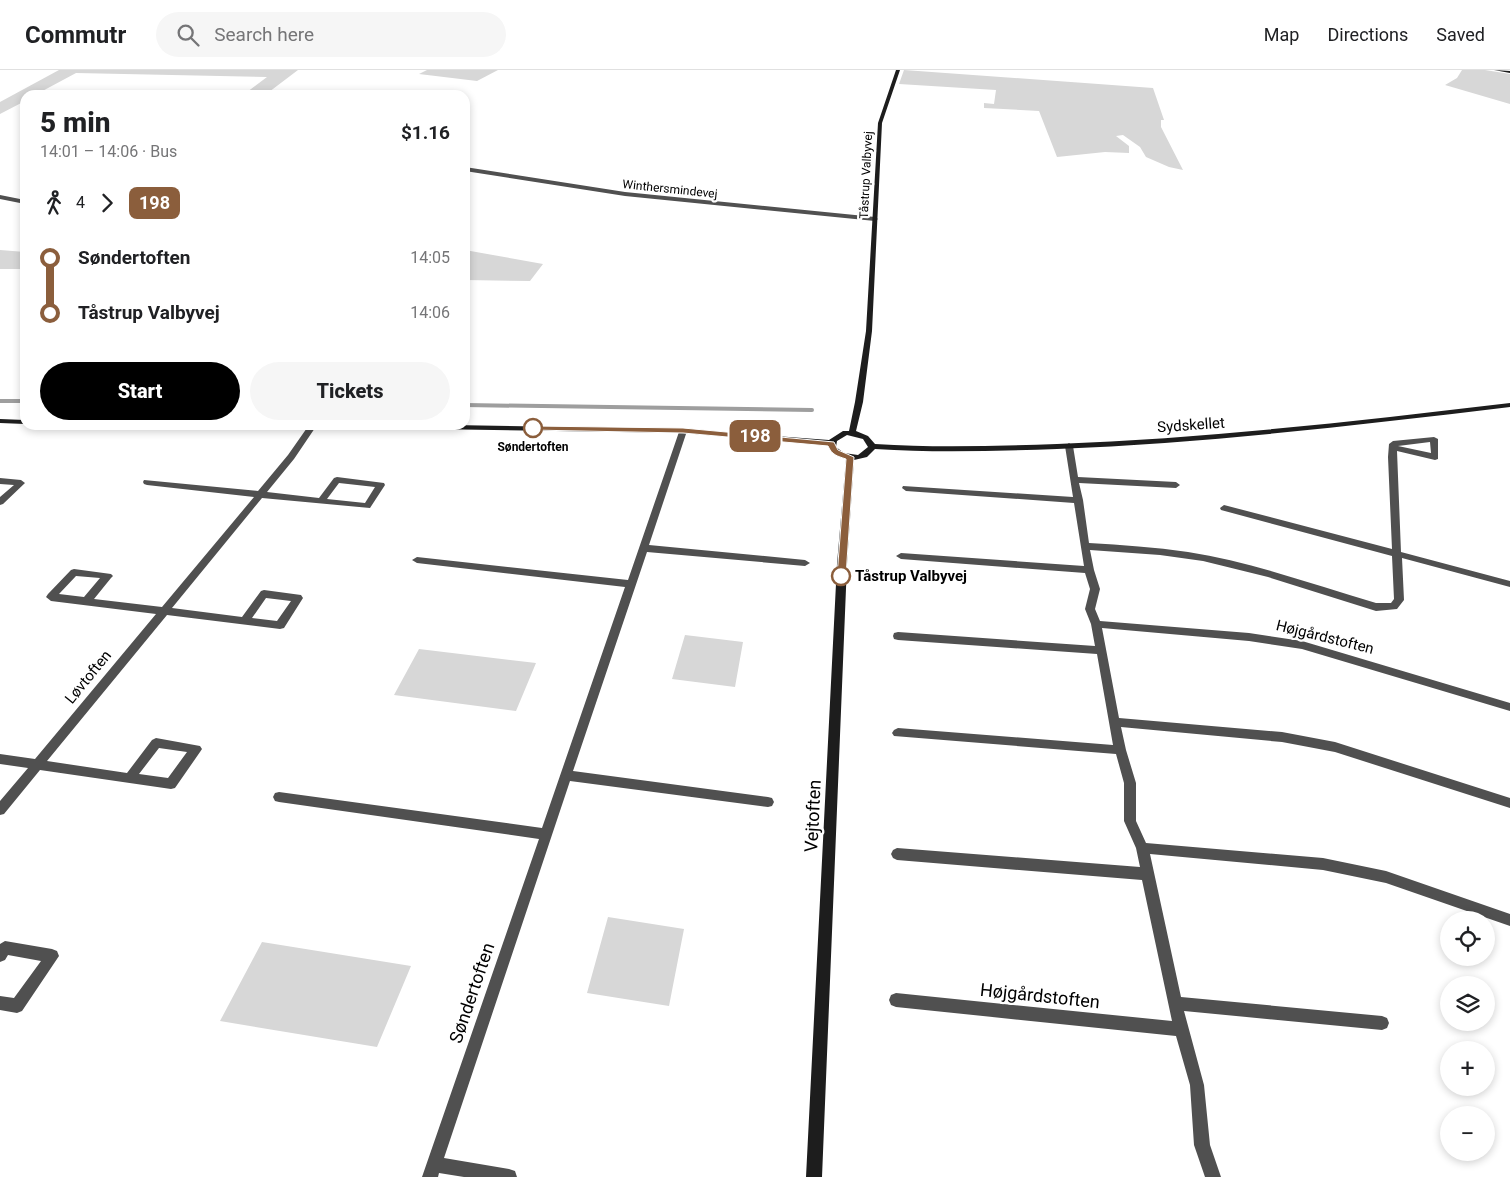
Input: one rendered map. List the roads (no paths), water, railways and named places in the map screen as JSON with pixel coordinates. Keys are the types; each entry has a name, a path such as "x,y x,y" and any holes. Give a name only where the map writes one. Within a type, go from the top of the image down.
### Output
{"street":[{"name":"Tåstrup Valbyvej","path":"852,433 859,402 869,331 880,123 898,70"},
{"path":"1496,70 1510,72"},
{"name":"Winthersmindevej","path":"470,170 625,194 875,219"},
{"path":"0,197 20,201"},
{"name":"Sydskellet","path":"871,446 923,448 1069,446 1312,429 1510,405"},
{"path":"0,421 20,422"},
{"path":"470,428 683,431 831,443"},
{"name":"Løvtoften","path":"0,810 291,457 310,430"},
{"name":"Søndertoften","path":"508,1177 433,1171 683,431"},
{"path":"852,433 864,436 871,442 871,446 870,451 865,455 850,457 838,454 834,451 831,443 841,434 852,433"},
{"path":"1069,446 1089,570 1095,588 1090,608 1096,624 1120,750 1130,783 1130,821 1142,848 1181,1029 1198,1084 1202,1146 1213,1177"},
{"path":"1085,546 1173,553 1202,558 1230,564 1381,608 1394,606 1399,600 1392,447"},
{"name":"Vejtoften","path":"814,1177 841,574 850,457"},
{"path":"147,482 260,494 321,501 367,506 382,485 337,480 321,501"},
{"path":"1076,480 1176,485"},
{"path":"0,481 21,483 0,502"},
{"path":"906,488 1079,500"},
{"path":"1224,508 1510,584"},
{"path":"643,548 805,563"},
{"path":"901,556 1089,570"},
{"path":"416,560 631,584"},
{"path":"86,601 108,576 74,572 51,596 60,598 280,625 298,598 264,594 245,620"},
{"name":"Højgårdstoften","path":"1096,624 1249,637 1302,645 1510,706"},
{"path":"898,636 1100,650"},
{"path":"1114,722 1282,737 1335,746 1510,804"},
{"path":"898,733 1120,750"},
{"path":"0,759 171,784 196,749 156,743 130,778"},
{"path":"566,775 768,802"},
{"path":"279,797 546,834"},
{"path":"1142,848 1323,864 1386,877 1510,920"},
{"path":"897,854 1147,874"},
{"path":"0,955 6,948 52,956 17,1006 0,1003"},
{"name":"Højgårdstoften","path":"896,1000 1181,1029"},
{"path":"1175,1003 1382,1023"}],"waterway":[{"path":"0,401 20,401"},
{"path":"470,405 812,410"}],"place":[{"name":"Søndertoften","path":"533,428"},
{"name":"Tåstrup Valbyvej","path":"841,576"}]}
